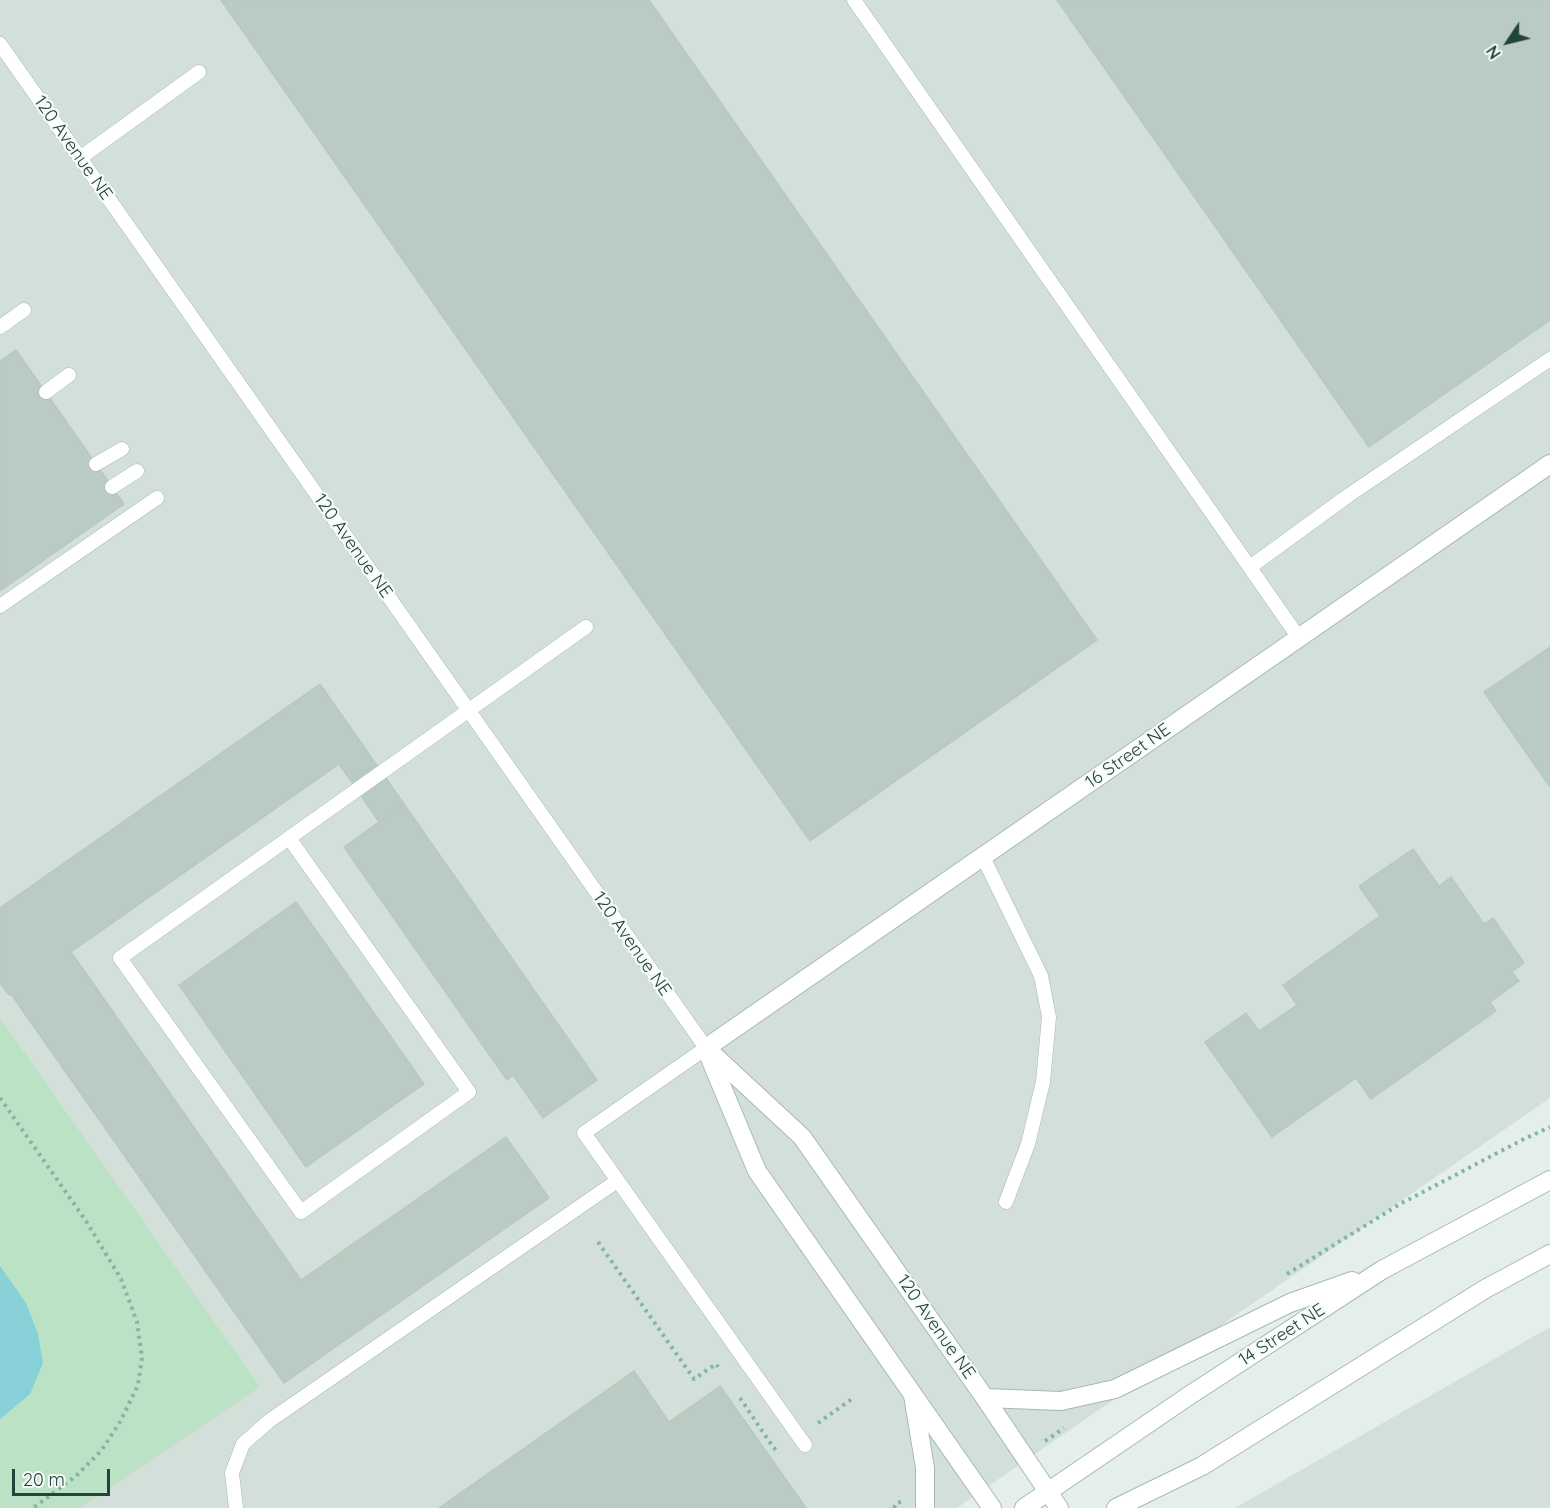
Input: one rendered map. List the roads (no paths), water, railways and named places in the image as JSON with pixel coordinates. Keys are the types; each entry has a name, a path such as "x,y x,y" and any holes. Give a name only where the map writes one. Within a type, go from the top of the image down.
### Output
{"street":[{"name":"16 Street NE","path":"706,1048 1550,464"},
{"name":"120 Avenue NE","path":"706,1048 757,1171 992,1508"},
{"name":"120 Avenue NE","path":"706,1048 802,1137 986,1398 1059,1508"},
{"name":"14 Street NE","path":"1024,1508 1190,1395 1382,1270 1550,1180"},
{"path":"1116,1508 1202,1466 1466,1300 1550,1254"},
{"path":"986,1398 1061,1401 1114,1389 1290,1303 1382,1270"},
{"path":"913,1395 925,1468 925,1508"}],"lane":[{"path":"854,0 1299,638"},
{"name":"120 Avenue NE","path":"0,44 706,1048"},
{"path":"80,158 199,72"},
{"path":"0,327 24,310"},
{"path":"1250,567 1349,495 1550,359"},
{"path":"46,392 69,375"},
{"path":"96,464 122,449"},
{"path":"112,487 137,471"},
{"path":"0,606 157,498"},
{"path":"290,838 470,1092 301,1212 120,958 586,627"},
{"path":"982,857 1041,976 1049,1017 1043,1082 1028,1144 1006,1202"},
{"path":"706,1048 584,1133 805,1445"},
{"path":"236,1508 232,1473 243,1444 269,1421 617,1181"}],"water":[{"path":"0,1266 26,1303 38,1334 43,1363 30,1394 0,1419"}]}
